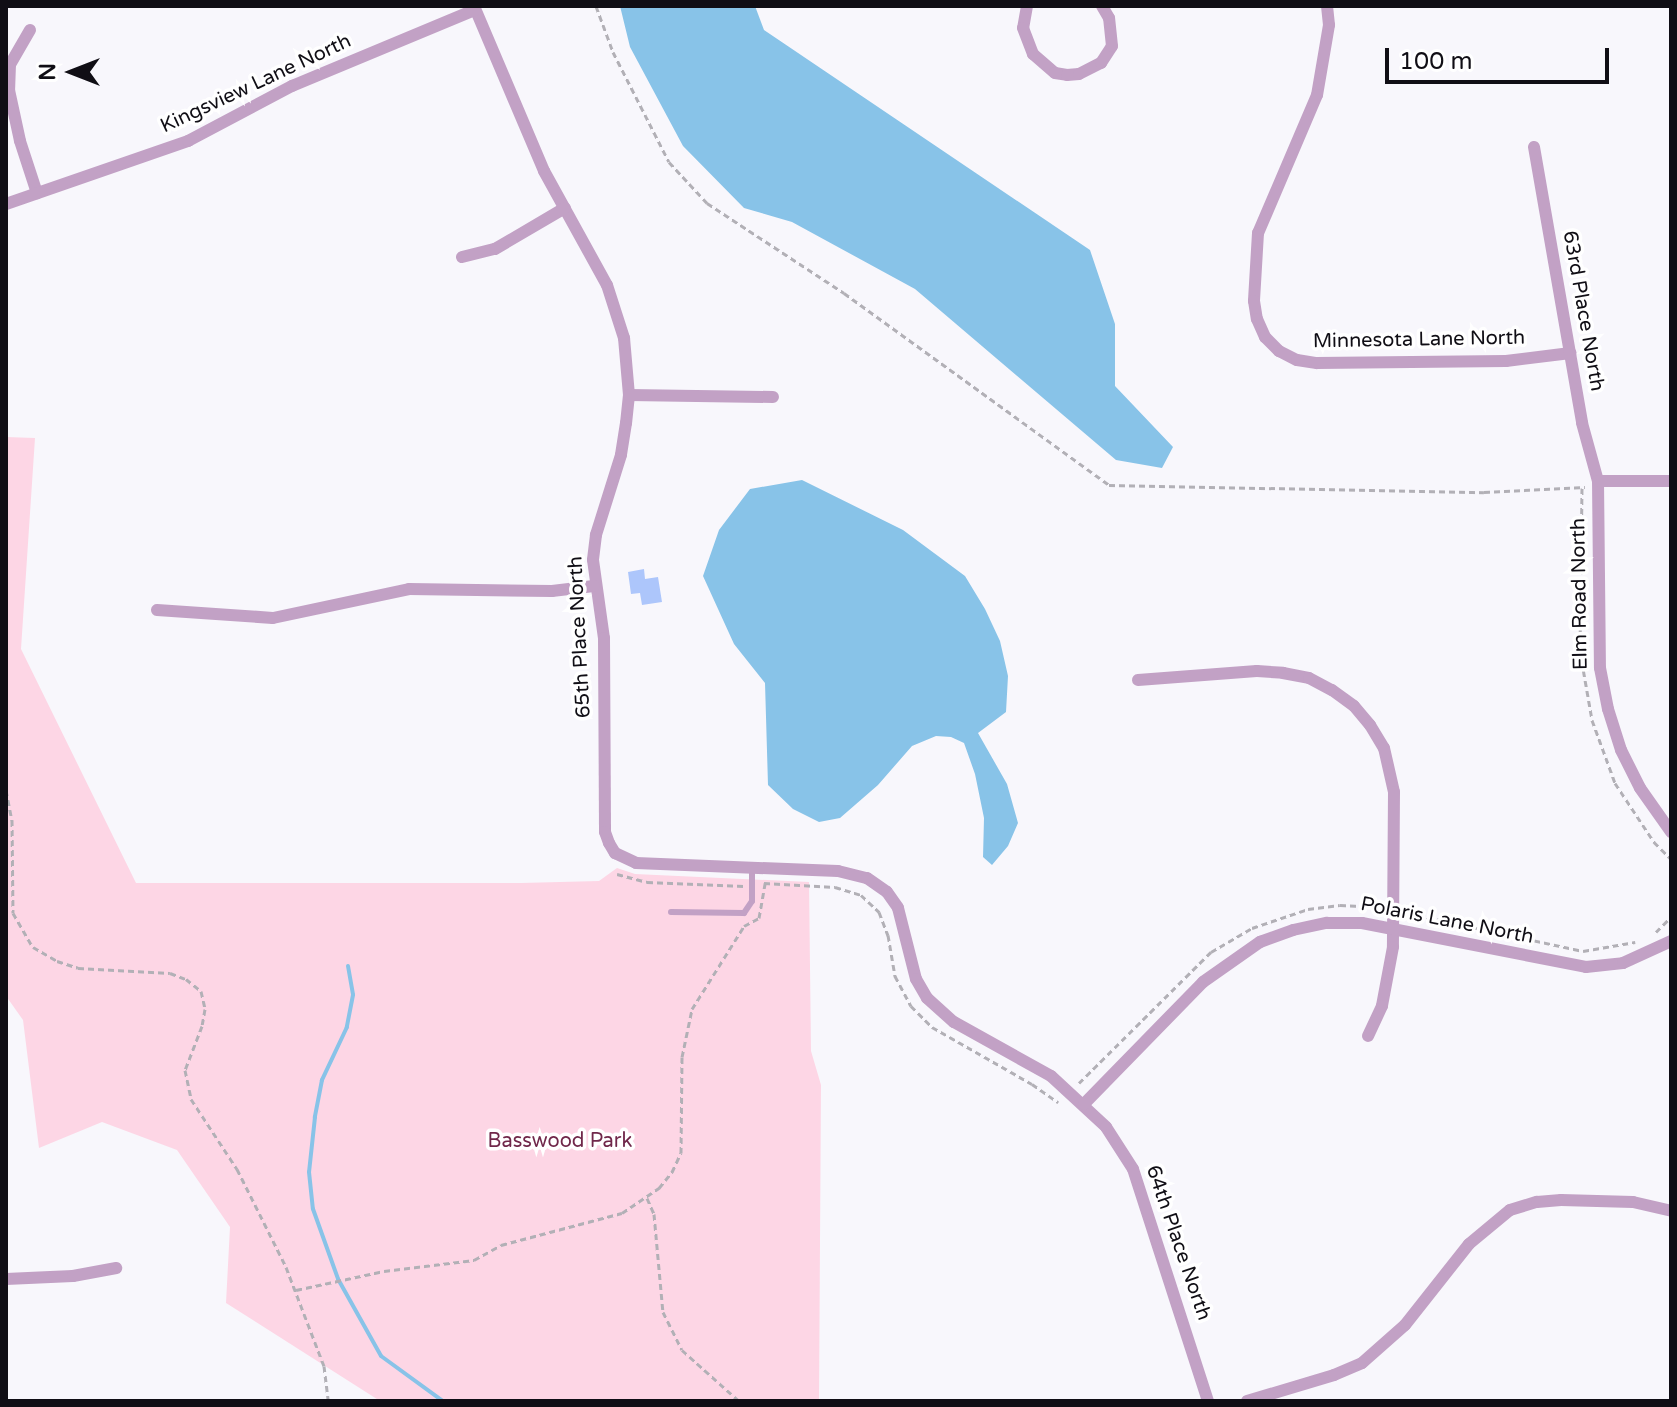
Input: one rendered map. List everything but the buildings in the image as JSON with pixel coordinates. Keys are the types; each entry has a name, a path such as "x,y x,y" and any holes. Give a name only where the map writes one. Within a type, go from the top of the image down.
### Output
{"street":[{"path":"1027,6 1023,28 1033,54 1055,73 1067,75 1091,70 1101,63 1112,46 1112,32 1102,6"},
{"name":"Minnesota Lane North","path":"1327,6 1329,25 1317,95 1258,233 1254,301 1265,337 1279,351 1297,360 1317,363 1506,361 1571,353"},
{"name":"Kingsview Lane North","path":"6,204 188,141 292,86 474,8"},
{"name":"65th Place North","path":"474,8 526,131 596,262 624,338 629,395 621,455 596,535 594,586 604,638 605,832 609,843 615,853 636,863 838,871 867,878 887,892 898,908 910,959"},
{"path":"30,30 10,64 9,90 20,141 37,193"},
{"name":"63rd Place North","path":"1534,147 1582,423 1598,481"},
{"path":"462,257 495,249 565,208"},
{"path":"629,395 773,397"},
{"path":"1598,481 1671,481"},
{"name":"Elm Road North","path":"1598,481 1600,668 1608,709 1621,750 1640,788 1671,832"},
{"path":"157,610 273,618 409,589 552,591 594,586"},
{"path":"1138,680 1283,673 1309,678 1354,706 1384,748 1394,792 1391,968 1382,1006 1368,1036"},
{"name":"Polaris Lane North","path":"1084,1104 1203,982 1260,942 1327,923 1393,927 1586,967 1623,963 1671,941"},
{"name":"64th Place North","path":"910,959 916,979 942,1012 1029,1062 1070,1092 1106,1127 1133,1169 1208,1401"},
{"path":"1247,1401 1334,1375 1374,1354 1405,1325 1469,1244 1510,1210 1537,1202 1561,1200 1633,1202 1671,1211"},
{"path":"6,1279 73,1276 116,1268"}],"lane":[{"path":"671,912 744,913 750,908 752,868"}],"path":[{"path":"596,6 613,52 669,162 707,203 844,293 1109,485 1484,492 1582,488 1598,481"},
{"path":"6,790 12,820 13,913 33,947 57,961 78,968 170,973 186,979 201,991 205,1009 202,1026 185,1070 191,1099 237,1169 296,1290 324,1366 328,1401"},
{"path":"617,874 647,882 835,887 861,895 879,912 888,935 895,976 906,996 932,1027 1032,1084 1060,1104 1211,952 1252,928 1308,909 1340,905 1393,910 1583,951 1638,941"},
{"path":"296,1290 384,1271 474,1260 501,1245 622,1213 647,1198 672,1172 681,1153 682,1057 692,1009 744,926 759,918 765,883"},
{"path":"1647,937 1671,917"},
{"path":"647,1198 654,1214 663,1312 682,1350 739,1401"}],"green space":[{"name":"Basswood Park","path":"6,437 35,438 21,649 136,883 599,881 617,868 635,874 809,882 811,1051 821,1085 819,1401 380,1401 226,1303 230,1227 177,1150 102,1122 39,1148 23,1020 6,996"}],"water":[{"path":"620,6 755,6 764,30 1090,250 1115,324 1115,386 1173,447 1162,468 1116,460 915,289 792,222 744,208 683,146 630,47"},
{"path":"802,480 903,530 965,576 985,609 1000,641 1008,676 1006,712 978,733 1007,784 1018,823 1008,846 992,865 983,857 984,818 975,774 964,743 951,737 936,736 912,746 878,785 840,818 819,822 793,809 768,785 765,683 734,644 703,576 719,530 750,489"}],"waterway":[{"path":"348,966 353,995 347,1027 322,1080 315,1117 309,1172 313,1209 338,1279 381,1356 443,1401"}]}
